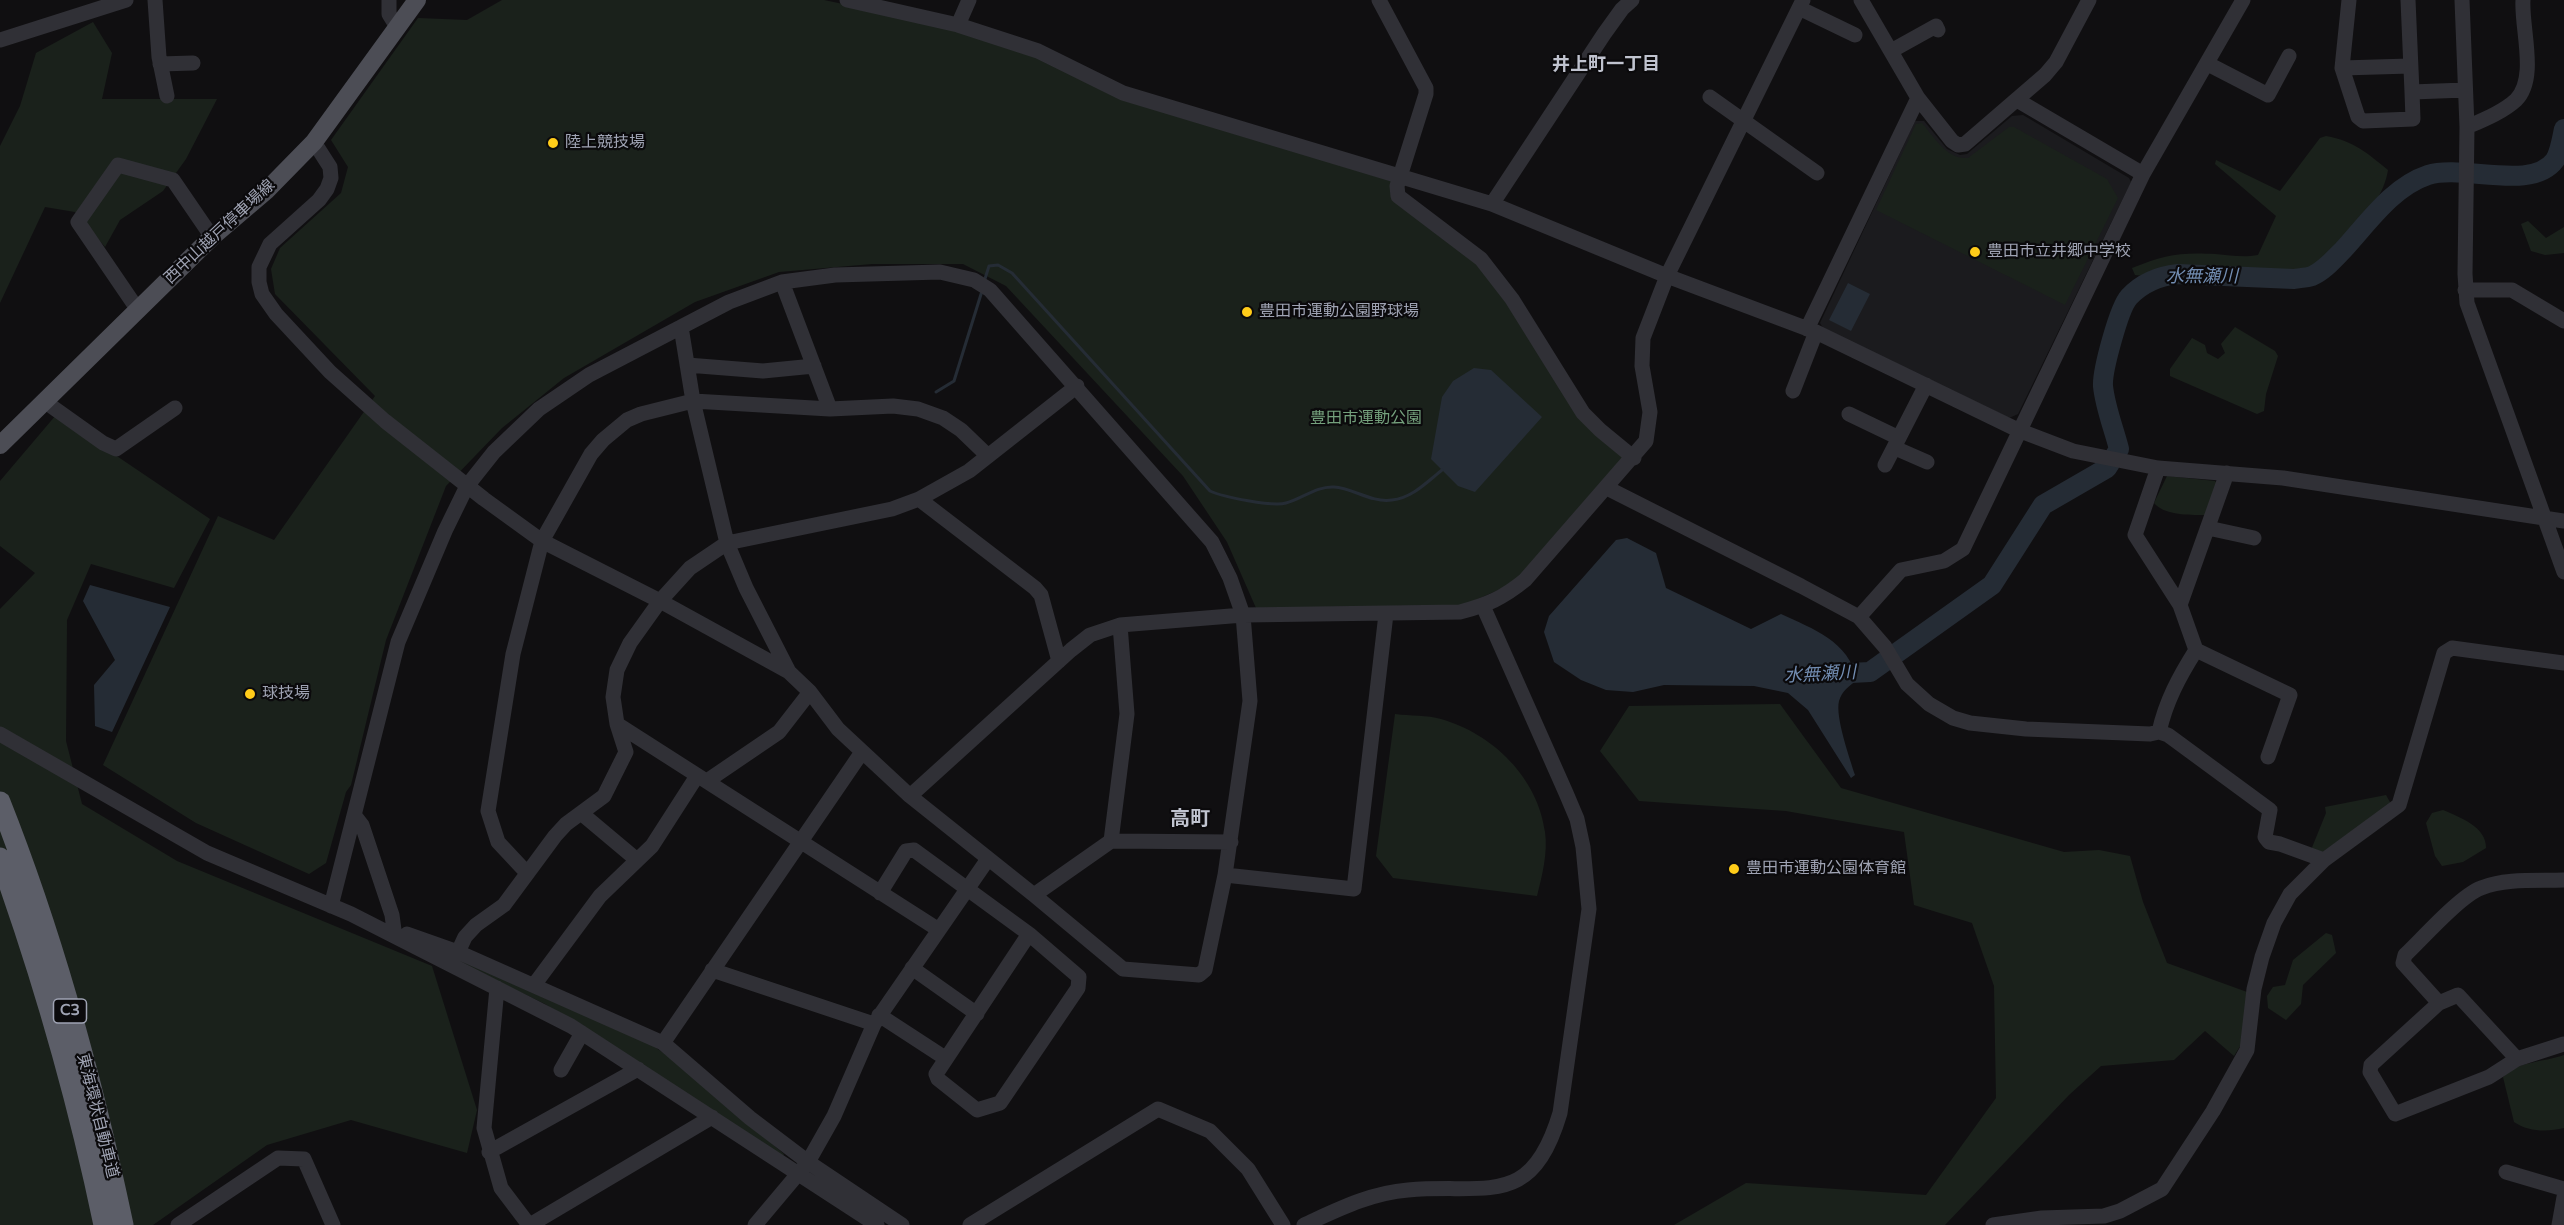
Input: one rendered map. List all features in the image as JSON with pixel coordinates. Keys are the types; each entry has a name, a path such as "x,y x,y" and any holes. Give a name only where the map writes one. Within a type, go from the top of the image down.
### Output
{"highway":[{"name":"東海環状自動車道","path":"0,802 34,895 71,1014 110,1161 123,1225"},
{"name":"東海環状自動車道","path":"0,858 49,1004 88,1150 104,1225"}],"main road":[{"name":"西中山越戸停車場線","path":"0,445 212,237 266,191 314,141 417,0"}],"street":[{"path":"0,40 126,0"},
{"path":"154,0 160,64 167,96"},
{"path":"389,0 389,14 397,27"},
{"path":"847,0 958,25 1038,51 1123,93 1399,178 1492,204 1667,276 1812,331 2018,430 2073,451 2158,468 2283,478 2564,521"},
{"path":"958,25 969,0"},
{"path":"1379,0 1426,88 1399,178 1398,196 1481,259 1512,299 1584,413 1600,430 1634,458"},
{"path":"1492,204 1604,34 1632,0"},
{"path":"1862,1 1917,98 1952,141 1958,145 1965,144 2045,75 2056,62 2089,0"},
{"path":"1859,617 1900,570 1944,561 1964,549 2018,430 2143,174 2243,0"},
{"path":"2349,0 2342,68 2358,117 2363,121 2413,119 2408,0"},
{"path":"2462,0 2467,128 2465,290 2469,313 2546,517 2564,572"},
{"path":"2467,128 2517,99 2526,82 2523,0"},
{"path":"910,796 1090,635 1120,625 1243,615 1460,612 1483,606 1507,595 1525,580 1634,458 1646,441 1650,412 1642,366 1643,338 1667,276 1801,4 1855,35"},
{"path":"1891,51 1936,26 1938,30"},
{"path":"2208,64 2268,95 2289,56"},
{"path":"160,64 193,63"},
{"path":"2342,68 2410,66"},
{"path":"2412,92 2465,90"},
{"path":"1710,97 1742,122 1817,173"},
{"path":"1793,391 1812,331 1917,98"},
{"path":"2017,100 2143,174"},
{"path":"314,141 330,167 331,178 327,189 319,200 270,243 259,267 262,294 276,314 330,372 385,421 467,486 542,541 660,601 789,672 810,692 838,729 910,796 1123,969 1199,975 1205,970 1231,842 1250,701 1243,615 1230,578 1212,542 1077,386 990,290 974,280 940,272 835,275 782,282 729,302 589,375 539,409 494,452 467,486 445,531 398,642 331,906"},
{"path":"138,310 78,222 118,165 173,180 212,237"},
{"path":"782,282 830,409"},
{"path":"2465,290 2512,290 2564,321"},
{"path":"681,327 693,401 727,543 746,588 789,672"},
{"path":"687,365 763,371 814,366"},
{"path":"1886,465 1926,385"},
{"path":"458,952 465,937 476,925 504,905 555,836 604,796 623,762 626,748 617,724 614,697 617,670 630,643 660,601 690,568 727,543 892,509 919,500 969,471 1077,386"},
{"path":"44,401 103,443 116,449 175,408"},
{"path":"527,873 498,842 489,819 489,802 513,654 542,541 591,454 603,440 627,420 641,414 693,401 830,409 893,406 924,410 953,424 988,456"},
{"path":"1849,414 1927,462"},
{"path":"2158,468 2135,535 2180,605 2196,650 2290,695 2268,757"},
{"path":"2180,605 2227,473"},
{"path":"1607,488 1859,617 1885,647 1907,684 1929,704 1953,718 1970,723 2026,729 2150,734 2159,732 2168,735 2270,810 2265,837 2269,842 2324,860"},
{"path":"919,500 1035,588 1041,595 1059,661"},
{"path":"2208,528 2254,538"},
{"path":"1304,1225 1364,1198 1407,1190 1476,1190 1511,1183 1535,1168 1551,1142 1560,1113 1590,909 1583,847 1577,819 1483,606"},
{"path":"1225,876 1354,889 1386,614"},
{"path":"1111,841 1127,714 1120,625"},
{"path":"1993,1225 2042,1218 2104,1216 2120,1211 2162,1189 2213,1111 2247,1050 2254,989 2274,923 2290,894 2324,860 2399,805 2444,653 2452,648 2564,663"},
{"path":"2159,732 2165,706 2180,675 2196,650"},
{"path":"534,985 600,896 652,846 702,778 779,732 810,692"},
{"path":"617,724 939,930"},
{"path":"0,734 207,852 351,914 458,952 663,1043 804,1167 877,1225"},
{"path":"663,1043 862,752"},
{"path":"581,813 637,860"},
{"path":"355,816 363,825 392,915 394,930"},
{"path":"1034,895 1111,841 1231,842"},
{"path":"880,893 910,849 969,888 1029,934 1077,974 1078,988 1000,1103 977,1110 946,1086 936,1074 1029,934"},
{"path":"755,1225 804,1167 834,1116 877,1020 988,859"},
{"path":"2439,1004 2403,963 2405,955 2467,897 2481,888 2499,884 2564,880"},
{"path":"351,914 582,1033 712,1117 804,1167 902,1225"},
{"path":"912,968 977,1014"},
{"path":"712,970 877,1020 945,1058"},
{"path":"497,988 483,1118 489,1152 501,1188 529,1225 712,1117"},
{"path":"2517,1059 2458,996 2439,1004 2371,1065 2370,1072 2395,1114 2489,1077 2517,1059 2564,1044"},
{"path":"561,1070 582,1033"},
{"path":"489,1152 638,1069"},
{"path":"970,1225 1158,1109 1210,1131 1248,1169 1283,1225"},
{"path":"178,1225 278,1158 304,1159 333,1225"},
{"path":"2506,1172 2564,1189"},
{"path":"2559,1225 2564,1197"}],"shaded area":[{"name":"豊田市立井郷中学校","path":"2023,115 2129,178 2131,182 2018,414 2009,418 1823,328 1820,323 1915,121 1924,121 1947,149 1960,155 1967,154 2012,116"}],"green space":[{"name":"豊田市運動公園","path":"502,0 824,0 961,29 1046,61 1393,177 1392,192 1485,268 1626,461 1512,584 1464,605 1256,608 1227,542 1183,476 1006,286 963,264 872,264 779,272 695,302 564,378 502,428 446,486 386,640 351,785 346,792 326,863 309,874 196,823 103,765 218,516 274,540 375,396 275,294 271,269 280,248 341,193 348,167 331,140 418,18 467,20"},
{"path":"93,22 112,53 102,99 217,99 186,159 163,191 120,220 105,247 75,212 45,207 0,303 0,146 20,106 36,53"},
{"path":"1922,123 1936,141 1947,151 1960,158 1968,158 2009,127 2014,127 2107,179 2118,198 2065,305 1876,210 1916,124"},
{"path":"2326,136 2352,144 2388,170 2380,194 2371,208 2332,255 2317,269 2294,275 2198,270 2135,275 2132,268 2172,255 2258,255 2276,216 2215,164 2216,160 2280,191 2320,138"},
{"path":"2528,221 2546,238 2564,227 2564,253 2545,255 2531,251 2521,224"},
{"path":"2235,327 2275,351 2278,356 2266,394 2264,411 2257,414 2170,376 2170,369 2192,338 2205,345 2207,353 2218,359 2225,353 2221,344"},
{"path":"56,415 210,519 174,588 91,564 67,620 66,741 82,804 177,861 432,966 477,1110 467,1153 351,1120 267,1145 153,1225 0,1225 0,609 35,573 0,546 0,481"},
{"path":"2167,476 2215,481 2219,486 2208,515 2172,513 2154,503"},
{"path":"1780,704 1841,788 2064,852 2099,850 2130,856 2143,902 2167,963 2247,992 2242,1043 2234,1056 2205,1031 2174,1060 2101,1066 2069,1095 1945,1225 1674,1225 1746,1183 1926,1195 1996,1098 1994,986 1972,923 1914,905 1904,832 1786,811 1639,801 1600,751 1629,706"},
{"path":"1395,714 1436,718 1460,726 1495,747 1523,776 1541,812 1546,840 1543,872 1537,896 1393,878 1376,856"},
{"path":"2386,795 2391,804 2320,854 2311,850 2326,813 2325,807"},
{"path":"2443,810 2477,829 2482,834 2486,848 2463,862 2442,866 2435,856 2426,823 2432,813"},
{"path":"2326,933 2332,935 2336,953 2303,985 2301,1004 2286,1020 2268,1008 2267,996 2273,987 2285,985 2293,960"},
{"path":"413,941 474,965 652,1045 682,1066 784,1154 782,1158 545,1004"},
{"path":"2564,1055 2564,1128 2538,1130 2526,1128 2514,1122 2503,1077 2523,1065"}],"water":[{"path":"1848,283 1870,294 1851,331 1829,320"},
{"path":"1474,368 1491,370 1542,417 1475,492 1458,486 1431,459 1442,397 1453,381"},
{"path":"1627,538 1656,553 1666,588 1751,629 1781,614 1817,631 1838,646 1853,667 1857,680 1842,694 1838,708 1855,775 1851,778 1808,710 1788,693 1754,686 1664,685 1633,692 1606,690 1581,680 1554,662 1544,632 1549,616 1616,540"},
{"path":"90,585 170,607 112,732 95,726 94,685 115,660 83,601"}],"waterway":[{"name":"水無瀬川","path":"1831,674 1870,672 1992,585 2043,505 2107,468 2119,449 2104,394 2103,378 2121,313 2129,297 2139,288 2158,278 2178,274 2294,279 2312,276 2332,261 2371,218 2403,188 2428,175 2459,173 2514,176 2544,169 2555,160 2564,129"},
{"path":"984,282 989,266 998,265 1012,273 1210,491 1248,501 1280,504 1327,487 1334,487 1377,499 1392,500 1413,493 1442,470"},
{"path":"936,392 954,381 982,291"}],"place":[{"name":"陸上競技場","path":"553,143"},
{"name":"豊田市立井郷中学校","path":"1975,252"},
{"name":"豊田市運動公園野球場","path":"1247,312"},
{"name":"球技場","path":"250,694"},
{"name":"豊田市運動公園体育館","path":"1734,869"}],"district":[{"name":"井上町一丁目","path":"1606,65"},
{"name":"高町","path":"1190,820"}]}
